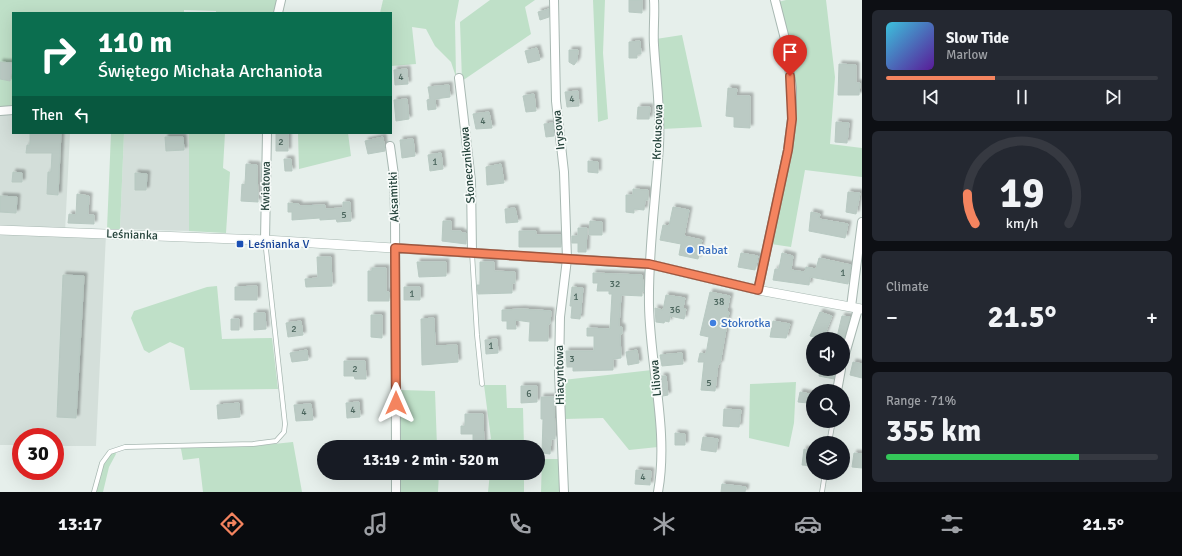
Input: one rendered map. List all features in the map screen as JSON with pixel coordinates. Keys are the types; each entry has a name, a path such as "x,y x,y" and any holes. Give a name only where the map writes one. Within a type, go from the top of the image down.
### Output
{"street":[{"path":"278,12 281,0"},
{"name":"Irysowa","path":"554,0 556,101 564,172 567,259"},
{"name":"Krokusowa","path":"649,264 659,145 659,98 654,45 654,0"},
{"path":"758,290 788,150 792,119 792,88 785,39 775,0"},
{"name":"Słonecznikowa","path":"459,78 471,181 472,253"},
{"path":"0,111 12,110"},
{"name":"Kwiatowa","path":"265,240 267,134"},
{"name":"Aksamitki","path":"390,146 394,175 396,440"},
{"path":"850,334 857,308 862,222"},
{"name":"Leśnianka","path":"0,230 265,240 649,264 758,290 857,308"},
{"name":"Hiacyntowa","path":"564,492 559,373 560,324 567,259"},
{"name":"Liliowa","path":"649,264 649,307 659,415 662,469 658,492"},
{"path":"396,480 396,492"}],"lane":[{"path":"94,492 102,463 110,452 125,447 253,444 276,441 281,437 285,424 265,240"},
{"path":"472,253 482,384"},
{"path":"822,492 824,480"}],"shaded area":[{"path":"12,113 12,134 70,134 65,232 106,234 96,446 64,446 64,428 12,428 12,445 0,445 0,114"},
{"path":"124,134 189,134 189,231 120,229"}],"green space":[{"path":"0,0 281,0 278,12 216,12 184,10 184,12 12,12 12,111 0,111"},
{"path":"383,0 459,0 455,22 456,77 451,62 435,46 426,29 412,27 416,64 392,66 392,12 380,12"},
{"path":"490,0 535,0 525,7 531,34 462,81 460,22"},
{"path":"593,0 605,0 603,53 608,119 598,122"},
{"path":"786,0 826,0 835,77 830,144 862,148 862,177 805,170 791,247 771,244 797,121 795,81 778,2"},
{"path":"682,35 702,127 662,129 656,39"},
{"path":"111,134 124,134 120,229 107,229"},
{"path":"189,134 225,134 223,168 230,172 226,233 189,231"},
{"path":"298,134 348,134 351,156 299,169"},
{"path":"217,286 222,339 272,338 278,389 190,390 184,348 170,342 149,353 144,350 131,318 134,311 207,287"},
{"path":"652,370 658,447 629,450 603,418 565,419 563,380"},
{"path":"796,382 794,423 789,447 749,438 750,384"},
{"path":"484,385 506,385 507,408 523,408 524,440 487,440 491,439"},
{"path":"400,390 435,391 437,440 401,440"},
{"path":"293,442 302,492 203,492 199,458 183,460 181,449 178,445 253,444 254,446"},
{"path":"115,451 116,454 109,467 103,492 94,492 98,474 103,462"},
{"path":"545,459 561,459 562,492 541,492 541,480 545,480"},
{"path":"401,480 439,480 438,492 401,492"},
{"path":"489,480 524,480 524,492 488,492"}],"building":[{"path":"629,0 642,0 642,13 629,12"},
{"path":"549,9 549,17 540,20 538,12"},
{"path":"640,41 641,54 637,54 637,58 629,58 629,42"},
{"path":"537,48 540,60 528,63 525,51"},
{"path":"569,50 578,50 577,61 574,65 569,62"},
{"path":"0,62 12,63 10,81 0,79"},
{"path":"839,64 856,65 856,83 860,83 859,95 838,95"},
{"path":"407,69 408,84 395,85 394,70"},
{"path":"449,85 450,97 435,99 436,109 428,110 427,100 430,99 428,87"},
{"path":"728,88 737,89 736,96 750,96 750,128 734,127 734,117 726,116"},
{"path":"578,91 579,106 567,107 565,92"},
{"path":"534,94 536,111 526,112 523,96"},
{"path":"407,99 409,119 396,121 394,100"},
{"path":"638,107 650,107 649,119 637,119"},
{"path":"489,112 492,128 476,129 473,114"},
{"path":"836,122 849,123 847,143 835,142"},
{"path":"553,123 554,136 546,137 544,124"},
{"path":"30,134 61,134 58,195 47,194 48,172 51,172 52,153 26,153 27,145 30,145"},
{"path":"276,134 288,134 288,151 276,151"},
{"path":"165,137 183,137 184,150 166,151"},
{"path":"383,137 385,151 368,154 365,141"},
{"path":"413,139 415,156 402,158 400,140"},
{"path":"441,153 443,169 430,171 428,155"},
{"path":"284,159 291,159 292,171 285,171"},
{"path":"588,161 598,162 598,173 588,172"},
{"path":"246,164 257,165 258,202 241,201 242,184 245,185"},
{"path":"501,164 504,183 487,185 486,167"},
{"path":"13,172 22,173 22,182 12,182"},
{"path":"135,173 147,174 146,190 135,190"},
{"path":"633,189 648,190 648,200 645,200 644,210 634,209 634,213 626,212 626,195 633,195"},
{"path":"848,192 860,193 856,214 846,212"},
{"path":"77,194 89,196 88,215 94,215 94,224 68,223 69,214 76,215"},
{"path":"0,196 17,197 16,213 0,212"},
{"path":"343,202 350,202 351,221 337,222 336,219 320,220 320,218 292,220 292,212 288,212 288,203 299,204 299,206 325,205 325,209 343,208"},
{"path":"673,207 689,210 684,236 702,240 698,259 679,255 681,244 660,240 663,225 669,226"},
{"path":"515,208 518,222 506,223 505,209"},
{"path":"811,212 820,214 819,219 848,224 845,238 809,231"},
{"path":"443,221 451,221 451,231 461,231 461,233 466,233 466,244 442,241"},
{"path":"590,221 602,222 602,235 589,235"},
{"path":"578,228 587,228 586,252 578,252 578,243 572,243 572,236 578,236"},
{"path":"519,231 536,231 536,235 561,235 561,247 519,247"},
{"path":"741,253 758,256 755,270 738,267"},
{"path":"782,253 793,256 791,270 805,272 806,267 816,269 819,258 851,265 848,284 810,277 809,285 773,280 775,269 779,269"},
{"path":"317,257 331,257 332,286 306,287 305,279 318,278"},
{"path":"417,262 446,262 446,276 419,277"},
{"path":"480,262 494,262 494,271 515,272 515,283 512,283 512,293 478,294 477,285 480,285"},
{"path":"372,268 386,268 386,292 389,292 389,301 368,301 368,271 372,271"},
{"path":"593,273 642,275 644,291 642,291 642,296 621,295 619,326 622,327 622,334 620,334 621,358 613,359 613,370 573,371 573,367 567,367 566,351 594,351 594,336 587,336 587,328 610,329 612,294 609,294 609,291 597,291 598,283 593,283"},
{"path":"63,275 84,276 76,418 57,417"},
{"path":"257,286 257,300 235,300 235,287"},
{"path":"404,287 420,287 420,300 404,300"},
{"path":"572,287 583,288 580,319 571,318 572,306 570,306"},
{"path":"710,292 730,296 727,311 729,312 720,364 718,364 715,391 701,390 704,362 698,362 700,353 706,354 709,337 700,335"},
{"path":"666,295 685,298 683,308 686,309 684,319 670,316 669,322 656,322 655,308 663,310"},
{"path":"522,309 551,311 550,324 548,324 548,341 529,341 530,322 515,320 516,329 507,329 507,321 502,321 502,310"},
{"path":"820,312 832,316 826,332 812,332"},
{"path":"254,313 265,313 266,329 254,330"},
{"path":"371,315 382,315 382,338 371,337"},
{"path":"842,316 850,317 846,332 838,332"},
{"path":"434,318 435,346 457,345 458,362 422,365 421,319"},
{"path":"231,319 239,319 239,330 231,330"},
{"path":"301,321 303,335 288,337 286,323"},
{"path":"773,321 790,324 786,338 770,337"},
{"path":"497,339 498,353 486,354 485,340"},
{"path":"307,350 308,360 292,362 290,353"},
{"path":"637,350 639,363 628,365 626,352"},
{"path":"682,353 683,364 662,366 660,355"},
{"path":"344,361 365,361 366,379 355,379 354,376 344,376"},
{"path":"853,362 862,364 862,378 850,375"},
{"path":"661,376 666,376 668,395 663,396"},
{"path":"819,376 834,376 834,379"},
{"path":"521,386 537,386 537,402 521,403"},
{"path":"800,392 806,393 806,403 798,402"},
{"path":"541,397 554,397 555,439 551,439 550,454 545,453 545,440 542,440 543,419 541,419"},
{"path":"359,402 360,417 347,418 346,403"},
{"path":"239,403 240,417 218,419 217,405"},
{"path":"311,404 313,420 296,421 294,405"},
{"path":"724,409 741,410 739,427 723,426"},
{"path":"465,414 483,414 484,440 473,440 473,434 461,434 461,426 465,426"},
{"path":"675,433 685,434 685,445 675,445"},
{"path":"703,437 718,439 716,452 701,450"},
{"path":"804,449 806,449 806,465 802,465"},
{"path":"854,453 862,454 862,468 852,467"},
{"path":"636,470 651,471 650,485 635,484"},
{"path":"722,484 746,487 745,492 721,492"}],"place":[{"name":"Leśnianka V","path":"240,244"},
{"name":"Rabat","path":"690,250"},
{"name":"Stokrotka","path":"713,323"}],"route":[{"path":"396,403 395,248 649,264 722,283 758,290 788,150 792,119 792,88 790,76"}]}
